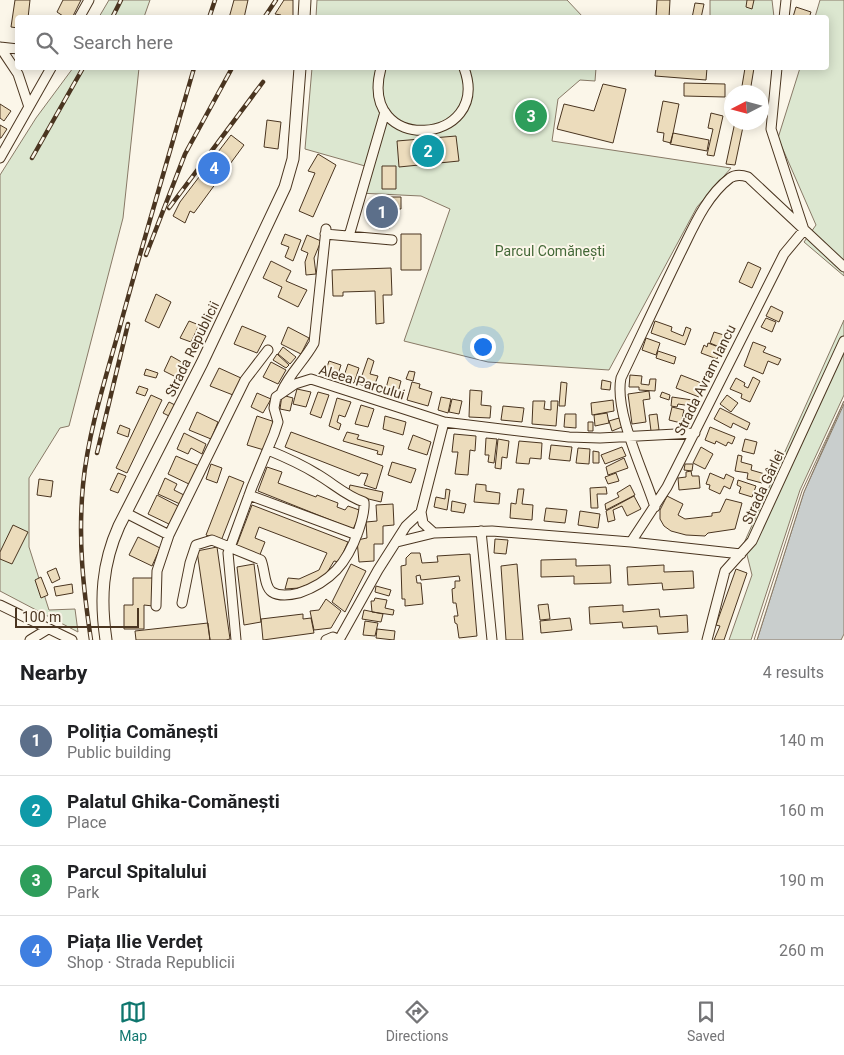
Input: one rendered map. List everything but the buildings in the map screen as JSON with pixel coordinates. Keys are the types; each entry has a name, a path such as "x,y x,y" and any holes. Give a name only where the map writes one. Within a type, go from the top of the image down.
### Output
{"main road":[{"path":"304,15 305,0"},
{"name":"Strada Republicii","path":"106,640 102,583 112,542 202,363 284,187 293,159 300,70"}],"street":[{"path":"81,15 89,0"},
{"path":"784,15 786,0"},
{"path":"0,47 15,49"},
{"path":"0,47 15,70"},
{"path":"15,70 29,107"},
{"path":"0,158 50,70"},
{"path":"380,70 377,82 385,112 396,123 410,130 424,132 439,129 451,122 461,111 467,98 468,83 465,70"},
{"path":"777,70 771,114 772,134 798,207 804,230"},
{"path":"349,236 385,112"},
{"path":"654,507 619,395 621,378 699,216 711,199 732,177 741,175 748,177 844,267"},
{"name":"Strada Avram Iancu","path":"631,542 654,507 695,433 784,254 804,230"},
{"path":"236,640 229,548 278,422 274,408 276,397 282,391 289,376 305,360 314,344 325,231 349,236 392,240"},
{"name":"Strada Gârlei","path":"707,640 722,578 730,564 752,541 844,341"},
{"path":"156,606 157,571 169,535 245,380 268,350"},
{"name":"Aleea Parcului","path":"282,391 311,379 444,422 569,437 695,433"},
{"path":"434,533 423,523 421,512 444,422"},
{"path":"182,603 190,563 196,545 212,540 261,560 267,585 272,592 292,595 311,589 327,580 349,556 357,536 364,510 364,502 346,495 329,481 298,462 268,450"},
{"path":"249,495 357,536"},
{"path":"326,640 333,637 339,640 378,570 412,519 421,512"},
{"path":"126,513 169,535"},
{"path":"397,542 434,533 480,531 631,542 741,554"},
{"path":"480,531 492,640"},
{"path":"0,605 72,640"},
{"path":"30,640 48,629"}],"green space":[{"path":"109,0 150,0 145,15 100,15"},
{"path":"317,0 567,0 581,15 316,15"},
{"path":"710,0 772,0 774,15 710,15"},
{"path":"820,0 844,0 844,276 804,242 816,225 778,138 799,70 829,70 829,15 816,15"},
{"path":"72,70 139,70 123,218 69,426 60,428 29,478 29,547 49,610 75,609 78,632 0,591 0,175 36,118"},
{"name":"Parcul Comănești","path":"312,70 596,70 595,81 580,80 558,99 552,141 731,168 697,207 609,370 488,362 404,341 450,209 421,196 358,193 365,166 305,149"},
{"path":"844,320 844,395 800,490 751,640 729,640 752,575 744,543"}],"shaded area":[{"path":"844,404 844,634 841,640 757,640 804,492"}],"pier":[{"path":"844,401 804,492 757,640 754,640 802,491"}],"railway":[{"path":"114,15 121,0"},
{"path":"210,15 215,0"},
{"path":"266,15 276,0"},
{"path":"32,158 82,70"},
{"path":"91,640 81,544 85,465 103,387 193,70"},
{"path":"146,255 185,154 231,70"},
{"path":"169,208 263,82"},
{"path":"97,453 128,324"}],"place":[{"name":"Parcul Spitalului","path":"531,116"},
{"name":"Palatul Ghika-Comănești","path":"428,151"},
{"name":"Piața Ilie Verdeț","path":"214,168"},
{"name":"Poliția Comănești","path":"382,212"}]}
